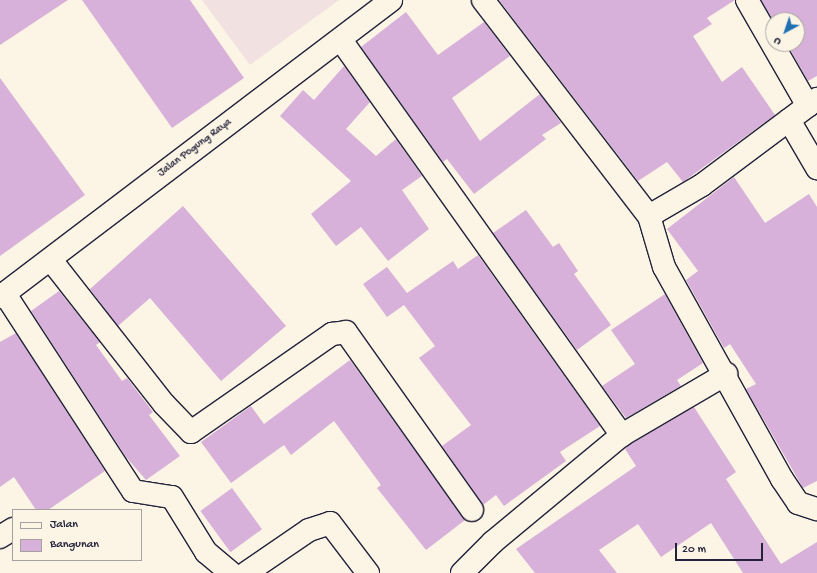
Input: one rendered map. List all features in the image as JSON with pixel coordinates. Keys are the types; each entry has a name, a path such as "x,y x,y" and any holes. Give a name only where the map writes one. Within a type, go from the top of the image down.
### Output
{"street":[{"name":"Jalan Pogung Raya","path":"2,295 51,260 182,157 341,40 391,0"},
{"path":"483,0 649,216 664,267 726,374 782,479 798,502 817,509"},
{"path":"649,216 702,185 812,103 747,0"},
{"path":"341,40 622,435"},
{"path":"789,120 817,168"},
{"path":"51,260 164,404 191,432 332,334 346,332 472,510"},
{"path":"2,295 133,491 172,497 206,552 231,573"},
{"path":"462,573 493,542 622,435 726,374"},
{"path":"246,573 309,530 330,523 368,573"},
{"path":"0,537 12,530"}],"shaded area":[{"path":"202,0 339,0 250,65"}],"building":[{"path":"0,0 68,0 0,45"},
{"path":"82,0 190,0 244,78 172,128"},
{"path":"499,0 735,0 707,18 712,24 693,36 722,82 742,67 775,115 683,182 667,162 638,181"},
{"path":"761,0 817,0 817,76 808,81 792,52 805,52 805,12 768,12"},
{"path":"406,12 438,55 484,22 510,56 452,98 480,141 540,94 561,123 542,135 546,139 474,194 447,159 443,162 361,47"},
{"path":"344,66 370,102 346,129 376,156 396,139 422,176 402,190 429,229 388,261 361,227 336,246 311,214 351,181 280,116 303,90 314,100"},
{"path":"0,78 85,195 0,256"},
{"path":"734,177 765,223 809,194 817,207 817,481 803,488 746,389 756,384 730,344 724,348 686,280 698,271 667,229"},
{"path":"183,206 286,326 221,381 150,298 118,326 90,289"},
{"path":"526,210 553,247 559,243 578,271 574,274 611,325 577,350 493,233"},
{"path":"478,255 600,426 560,452 566,461 504,506 496,495 483,505 442,446 471,425 419,358 435,346 404,305 387,317 363,284 387,267 407,293 453,261 458,269"},
{"path":"59,291 100,342 96,345 122,381 127,378 153,412 149,415 180,456 146,480 126,457 31,311"},
{"path":"665,294 703,363 677,380 681,386 626,418 602,386 635,364 611,330"},
{"path":"16,333 105,471 49,509 35,509 14,477 0,487 0,342"},
{"path":"350,360 465,520 426,550 377,488 381,485 334,421 291,455 284,445 231,483 201,442 251,406 264,424"},
{"path":"694,407 736,472 726,479 781,564 817,542 817,573 743,573 711,523 661,557 638,524 599,550 617,573 535,573 516,549 636,466 625,449 629,445"},
{"path":"232,488 262,529 230,552 200,511"}]}
